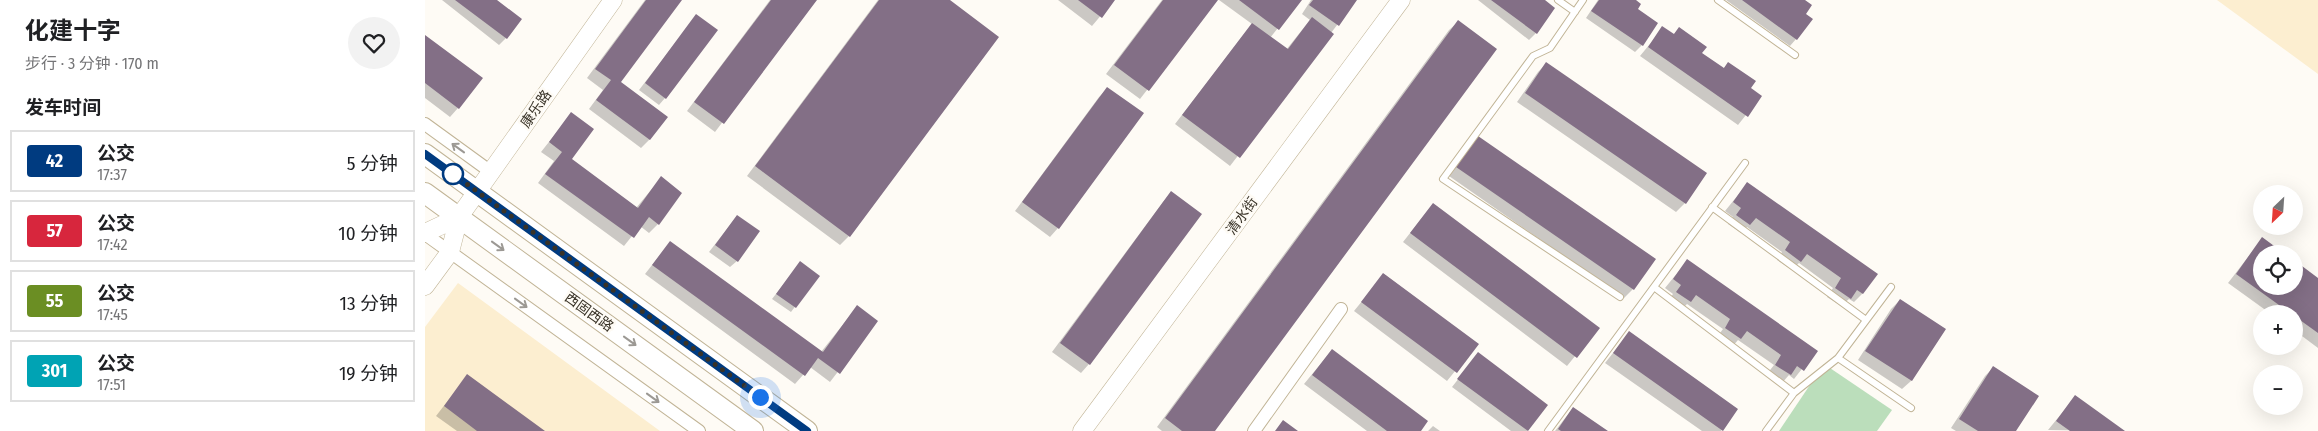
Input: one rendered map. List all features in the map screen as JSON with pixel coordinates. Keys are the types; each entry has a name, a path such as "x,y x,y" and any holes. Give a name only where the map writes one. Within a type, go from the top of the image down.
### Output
{"main road":[{"path":"425,154 807,431"},
{"name":"西固西路","path":"425,193 753,431"}],"street":[{"name":"康乐路","path":"425,286 450,252 459,217 613,0"},
{"name":"清水街","path":"1082,431 1401,0"},
{"path":"425,124 491,172"},
{"name":"康乐路","path":"425,234 459,217"},
{"path":"425,234 699,431"},
{"path":"1254,431 1341,309"}],"lane":[{"path":"1557,0 1575,12"},
{"path":"1583,0 1549,48 1533,56 1443,179 1620,297"},
{"path":"1718,0 1795,55"},
{"path":"1548,431 1745,163"},
{"path":"1712,207 1866,320"},
{"path":"1654,287 1794,393"},
{"path":"1766,431 1794,393 1838,358 1891,287"},
{"path":"1838,358 1911,408"}],"shaded area":[{"path":"2217,0 2318,0 2318,74"},
{"path":"458,283 660,431 425,431 425,327"}],"green space":[{"path":"1824,364 1892,410 1877,431 1779,431"}],"building":[{"path":"455,0 497,0 522,19 507,39"},
{"path":"646,0 682,0 621,82 668,117 650,140 596,100 611,80 595,69"},
{"path":"771,0 817,0 724,124 694,102"},
{"path":"879,0 950,0 999,37 850,237 755,166"},
{"path":"1078,0 1115,0 1102,18"},
{"path":"1163,0 1218,0 1149,91 1114,65"},
{"path":"1239,0 1302,0 1279,30"},
{"path":"1313,0 1357,0 1339,26 1309,5"},
{"path":"1491,0 1545,0 1555,8 1537,34"},
{"path":"1599,0 1636,0 1641,4 1638,9 1658,23 1643,46 1591,11"},
{"path":"1742,0 1805,0 1812,5 1806,14 1813,19 1797,40"},
{"path":"696,14 718,30 666,99 645,83"},
{"path":"1312,17 1334,34 1240,158 1182,115 1252,23 1288,49"},
{"path":"1458,20 1497,49 1215,431 1182,431 1165,418"},
{"path":"1662,26 1674,34 1679,27 1707,47 1702,53 1724,68 1728,62 1756,81 1751,88 1762,96 1748,117 1648,47"},
{"path":"425,35 483,78 459,109 425,83"},
{"path":"1546,62 1707,173 1686,204 1525,93"},
{"path":"1107,87 1144,113 1059,229 1022,202"},
{"path":"571,112 594,129 572,159 638,208 661,176 682,193 659,225 649,217 634,238 545,174 562,152 549,142"},
{"path":"1478,136 1656,259 1634,290 1456,167"},
{"path":"1747,182 1878,274 1863,294 1857,290 1851,299 1835,288 1841,278 1807,254 1801,262 1785,250 1790,242 1756,218 1750,225 1736,215 1741,208 1733,202"},
{"path":"1171,191 1202,214 1090,365 1060,343"},
{"path":"1433,203 1600,328 1577,358 1410,233"},
{"path":"737,215 760,231 738,262 715,245"},
{"path":"2262,237 2273,245 2256,245"},
{"path":"670,241 823,352 857,305 878,321 840,374 818,358 805,376 652,265"},
{"path":"2253,250 2253,286 2236,274"},
{"path":"1687,259 1818,351 1804,371 1797,366 1791,375 1775,365 1781,355 1747,331 1741,339 1725,328 1730,319 1696,295 1691,302 1676,292 1681,285 1673,279"},
{"path":"800,261 820,276 796,308 776,294"},
{"path":"2303,267 2318,278 2318,333 2303,322 2303,305 2279,305 2265,295 2303,295"},
{"path":"1383,273 1479,344 1457,373 1361,302"},
{"path":"1900,299 1946,329 1912,381 1865,351"},
{"path":"1629,331 1738,409 1723,431 1613,353"},
{"path":"1332,349 1428,421 1421,431 1387,431 1312,375"},
{"path":"1478,352 1548,405 1528,431 1457,379"},
{"path":"1993,366 2039,396 2016,431 1978,431 1959,419"},
{"path":"467,374 545,431 477,431 444,406"},
{"path":"2075,395 2125,431 2070,431 2056,421"},
{"path":"1573,407 1608,431 1561,431 1558,429"},
{"path":"1283,420 1298,431 1275,431"}],"bus line":[{"name":"42","path":"425,154 807,431"}],"route":[{"path":"453,174 760,397"}]}
